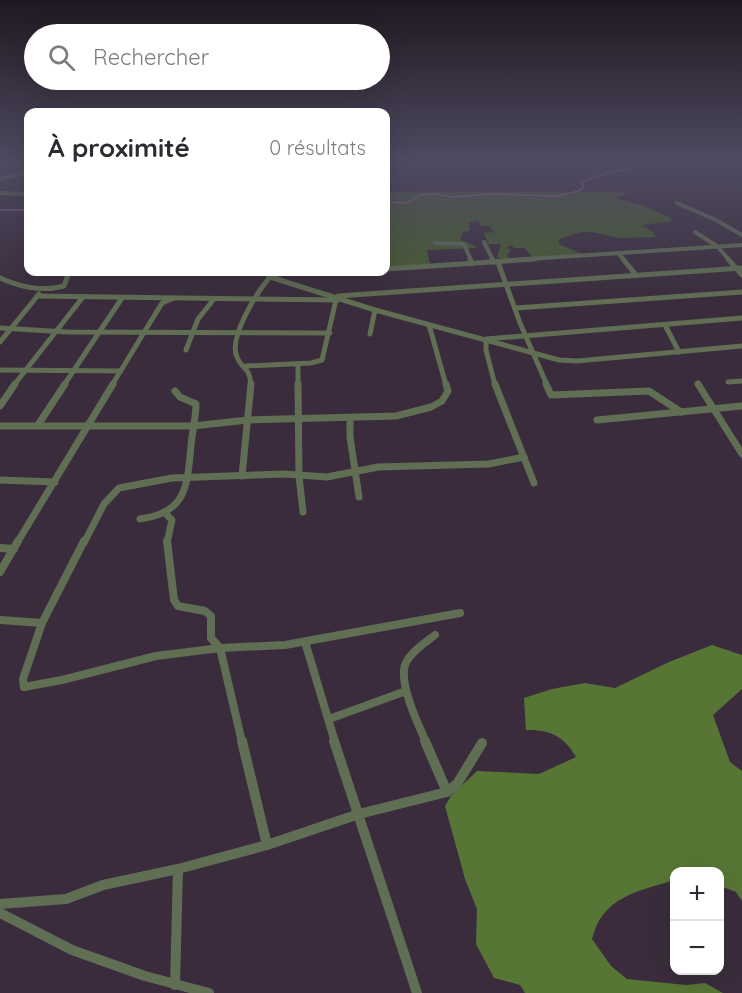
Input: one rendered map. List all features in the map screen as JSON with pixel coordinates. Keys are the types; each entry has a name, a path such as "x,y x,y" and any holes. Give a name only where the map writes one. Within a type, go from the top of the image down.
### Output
{"street":[{"path":"687,207 742,235"},
{"path":"695,232 717,246 739,268 742,275"},
{"path":"484,242 507,284 525,335 551,395 649,391 681,412"},
{"path":"435,243 464,244 472,264"},
{"path":"390,269 742,245"},
{"path":"618,253 636,275"},
{"path":"37,296 214,299 336,298 739,268"},
{"path":"0,287 15,285 43,289 64,286 68,276"},
{"path":"242,476 250,374 246,366 238,360 235,352 253,298 270,277 375,310 559,360 577,361 742,346"},
{"path":"0,278 15,285"},
{"path":"0,342 43,289"},
{"path":"516,308 742,292"},
{"path":"0,406 25,370 83,297"},
{"path":"38,425 122,298"},
{"path":"0,572 160,306 174,298"},
{"path":"246,366 298,364 322,360 330,333 336,298"},
{"path":"186,350 198,319 214,299"},
{"path":"370,334 375,310"},
{"path":"486,339 742,318"},
{"path":"0,426 193,426 248,420 396,416 421,411 446,397 448,391 429,325"},
{"path":"665,325 679,352"},
{"path":"0,328 55,331 330,333"},
{"path":"486,339 485,354 534,483"},
{"path":"298,364 299,476 303,512"},
{"path":"0,370 121,371"},
{"path":"728,382 742,381"},
{"path":"698,384 742,454"},
{"path":"140,519 154,519 167,515 178,502 189,477 196,404 180,397 175,391"},
{"path":"597,420 742,406"},
{"path":"350,418 350,437 359,497"},
{"path":"460,613 305,642 220,648 135,660 62,680 24,687 23,679 46,610 64,582 113,491 145,481 189,477 327,477 367,468 498,464 524,457"},
{"path":"355,464 367,468"},
{"path":"0,480 55,482"},
{"path":"167,515 172,520 167,539 175,604 209,613 211,616 211,641 220,648 267,845"},
{"path":"0,548 14,549"},
{"path":"0,620 42,623"},
{"path":"435,635 405,664 402,672 406,691 447,792"},
{"path":"305,642 417,993"},
{"path":"329,719 406,691"},
{"path":"0,904 66,899 103,885 178,869 267,845 359,814 447,792 466,772 482,743"},
{"path":"175,985 178,869"},
{"path":"14,904 4,915 72,950 175,985 207,993"}],"green space":[{"path":"390,207 647,207 671,218 671,221 642,225 656,237 619,238 581,232 559,239 559,244 582,254 534,259 524,248 514,248 511,245 506,248 511,250 507,255 509,260 497,258 501,244 488,244 484,233 495,232 491,230 491,227 481,226 478,221 469,222 470,231 463,232 460,240 476,246 475,248 427,250 430,264 390,267"},
{"path":"712,645 742,655 742,689 713,715 730,762 742,771 742,901 736,892 724,888 724,867 670,867 670,881 623,898 604,913 592,939 611,966 627,979 686,985 705,983 723,993 525,993 520,985 494,978 476,944 477,909 465,879 445,806 451,796 477,771 539,774 576,757 562,739 542,731 526,730 524,698 552,689 585,683 615,688 669,662"}],"waterway":[{"path":"0,210 24,210"}]}
